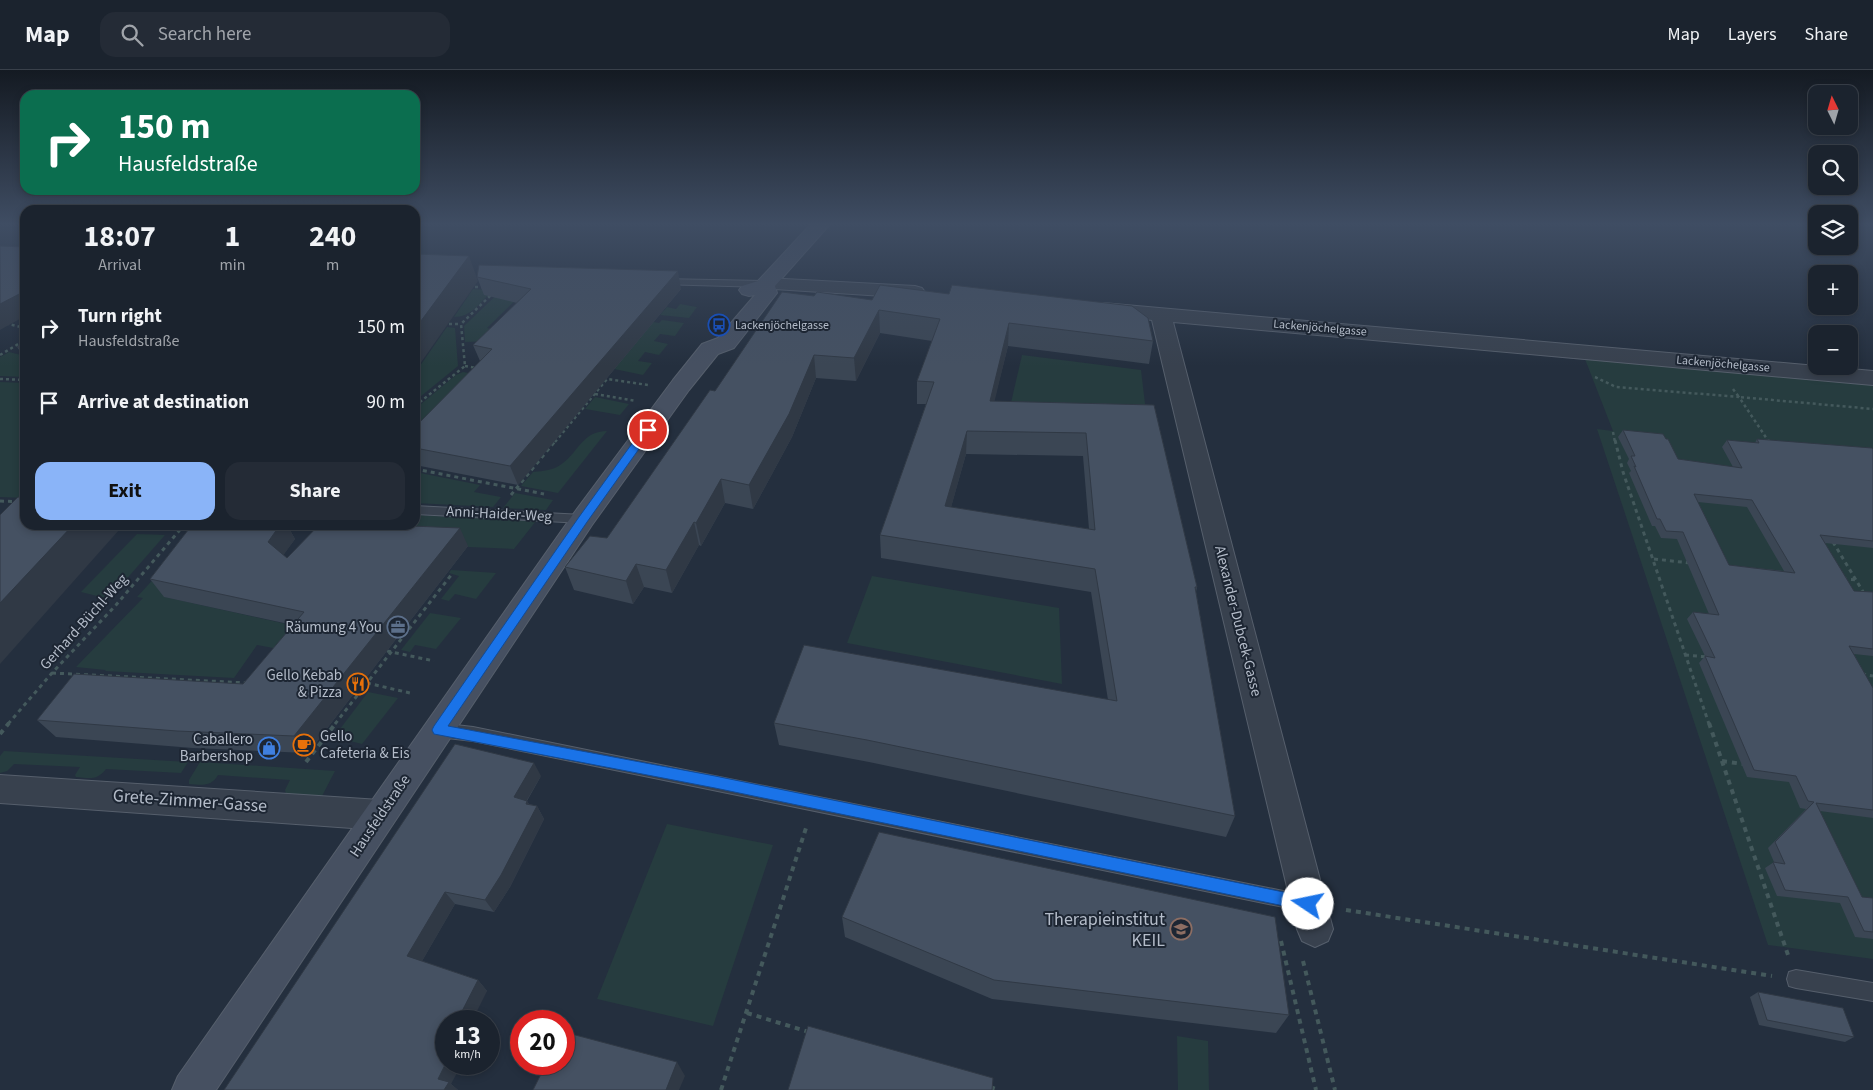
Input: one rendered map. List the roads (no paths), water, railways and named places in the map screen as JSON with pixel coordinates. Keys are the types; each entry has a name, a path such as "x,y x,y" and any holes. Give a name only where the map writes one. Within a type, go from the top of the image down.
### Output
{"street":[{"name":"Hausfeldstraße","path":"192,1090 583,519 675,392 710,349 726,342 767,292 766,284 778,271"},
{"path":"766,284 812,285 935,294"},
{"name":"Lackenjöchelgasse","path":"1086,307 1873,378"},
{"name":"Alexander-Dubcek-Gasse","path":"1161,314 1312,916"},
{"name":"Grete-Zimmer-Gasse","path":"0,789 380,815"}],"lane":[{"path":"652,282 766,284"},
{"name":"Anni-Haider-Weg","path":"420,510 583,519"},
{"path":"438,730 473,734 715,782 1271,896 1312,916"},
{"path":"1796,979 1873,992"}],"place":[{"name":"Lackenjöchelgasse","path":"719,325"},
{"name":"Räumung 4 You","path":"398,627"},
{"name":"Gello Kebab & Pizza","path":"358,684"},
{"name":"Gello Cafeteria & Eis","path":"304,745"},
{"name":"Caballero Barbershop","path":"269,748"},
{"name":"Therapieinstitut KEIL","path":"1181,929"}]}
